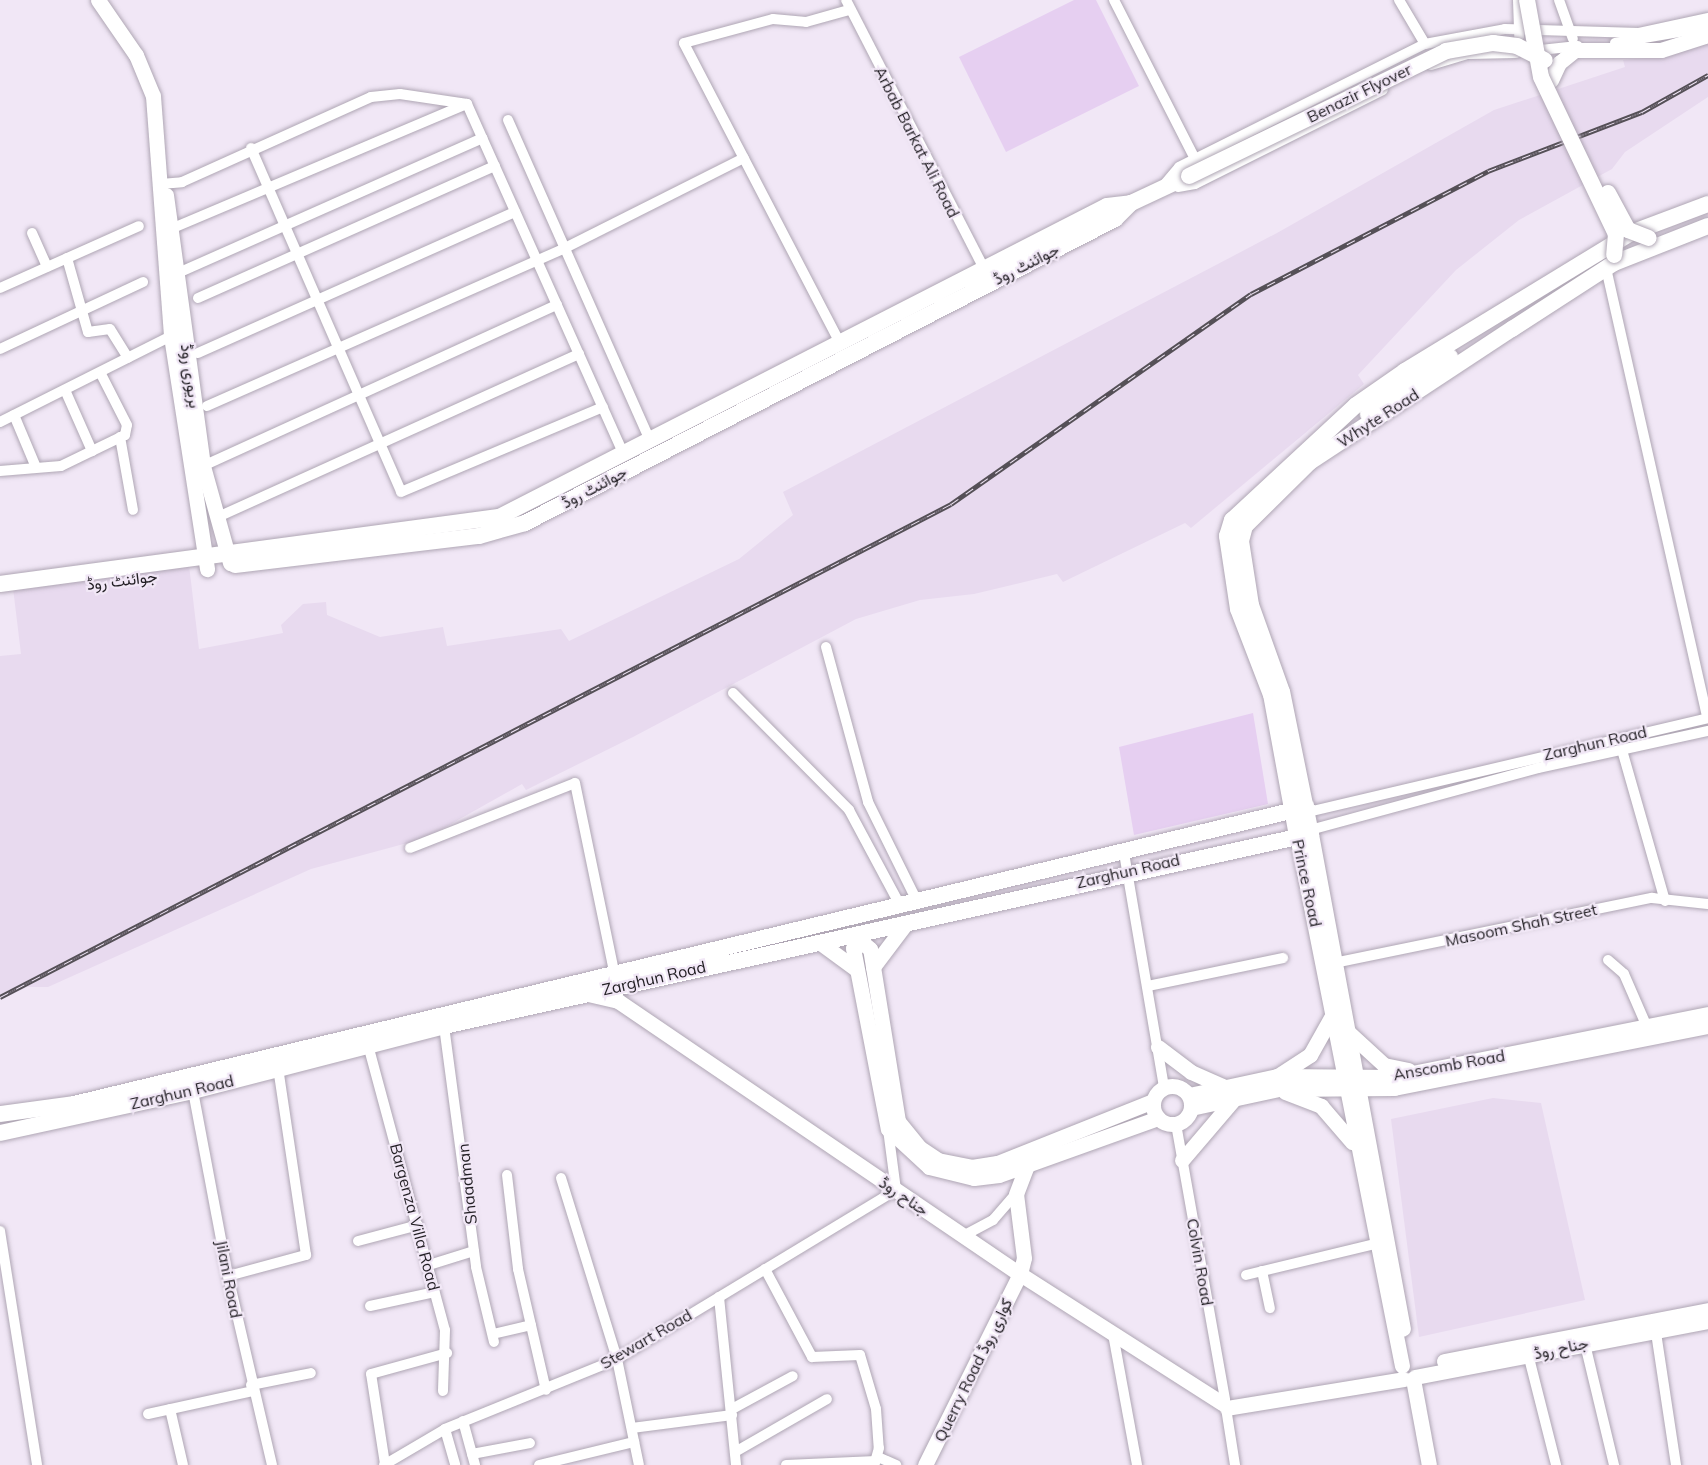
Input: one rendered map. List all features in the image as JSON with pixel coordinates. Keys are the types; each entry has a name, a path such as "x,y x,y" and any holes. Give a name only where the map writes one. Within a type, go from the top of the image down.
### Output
{"main road":[{"name":"بریوری روڈ","path":"98,0 133,49 153,96 171,336 206,564"},
{"path":"1527,0 1546,91 1616,234 1610,262"},
{"path":"1537,0 1540,57 1625,226 1648,238"},
{"path":"1551,80 1566,55 1575,50 1660,50 1708,35"},
{"name":"Benazir Flyover","path":"1189,176 1446,51 1493,43 1540,57"},
{"name":"جوائنٹ روڈ","path":"230,560 503,531 988,275 1107,206 1131,203 1189,176"},
{"name":"بریوری روڈ","path":"161,184 173,228 203,466 220,516 230,560"},
{"name":"Whyte Road","path":"1324,445 1356,405 1405,370 1631,233 1708,204"},
{"path":"1610,262 1648,238 1708,216"},
{"name":"Whyte Road","path":"1324,445 1403,387 1610,262 1708,226"},
{"name":"Whyte Road","path":"1324,445 1610,262"},
{"name":"جوائنٹ روڈ","path":"0,595 499,517 840,343 988,275"},
{"name":"Prince Road","path":"1324,445 1245,504 1227,536 1238,609 1271,695 1303,810 1333,1014 1351,1081 1361,1106 1409,1371 1429,1465"},
{"name":"جوائنٹ روڈ","path":"0,584 206,564"},
{"name":"Zarghun Road","path":"0,1132 194,1090 444,1026 819,942 904,914 918,903 1303,810"},
{"name":"Prince Road","path":"1306,833 1347,1031 1359,1155 1375,1244 1409,1371"},
{"name":"Zarghun Road","path":"0,1114 74,1104 614,971 1128,871 1306,833"},
{"path":"819,942 863,970 898,1121 938,1160 973,1167 997,1164 1153,1101 1164,1087 1178,1086 1190,1101 1176,1124 1158,1118 999,1175 949,1175 911,1154 888,1129 863,970 887,942 904,914"},
{"name":"جناح روڈ","path":"585,994 618,1001 1020,1274 1226,1404 1707,1315"},
{"path":"1333,1014 1310,1055 1278,1083 1334,1115 1359,1155"},
{"name":"Anscomb Road","path":"1190,1101 1278,1083 1351,1081 1419,1072 1708,1014"},
{"name":"Anscomb Road","path":"1351,1081 1394,1088 1708,1026"},
{"path":"1347,1031 1384,1065 1419,1072"},
{"path":"1158,1047 1191,1072 1229,1093 1182,1160"},
{"path":"1361,1106 1394,1088"},
{"path":"1153,1101 1158,1118"},
{"path":"1020,1274 1024,1258 1016,1194 1027,1165"},
{"name":"Querry Road کواری روڈ","path":"925,1465 1020,1274"}],"street":[{"path":"1114,0 1196,159"},
{"path":"1400,0 1425,44"},
{"path":"1518,0 1520,29 1518,53"},
{"path":"1559,0 1573,33 1574,47"},
{"path":"840,343 684,43 773,19 806,22 848,5"},
{"name":"Arbab Barkat Ali Road","path":"848,5 988,275"},
{"path":"1160,190 1196,159 1425,44 1520,29 1573,33 1657,31 1708,18"},
{"path":"1160,190 1195,184 1427,66 1468,54 1518,53 1652,41 1708,27"},
{"path":"161,184 182,182 251,148 371,97 400,94 467,104"},
{"path":"467,104 624,455"},
{"path":"173,228 467,104"},
{"path":"508,120 650,441"},
{"path":"178,273 482,138"},
{"path":"251,148 282,226 341,346 401,492 603,407"},
{"path":"207,406 536,258 565,248 744,158"},
{"path":"198,298 495,166"},
{"path":"198,353 317,298 515,212"},
{"path":"0,288 139,226"},
{"path":"32,234 47,267"},
{"path":"67,258 81,312 91,334 110,329 128,358"},
{"path":"1610,262 1707,718"},
{"path":"0,349 143,282"},
{"path":"203,466 557,305"},
{"path":"0,422 171,336"},
{"path":"220,516 579,354"},
{"path":"0,471 35,465 61,466 120,437 127,425 100,372"},
{"path":"65,390 92,451"},
{"path":"14,415 35,465"},
{"path":"120,437 133,510"},
{"path":"826,647 868,802 918,903"},
{"path":"733,693 849,810 904,914"},
{"name":"Zarghun Road","path":"1303,810 1707,718"},
{"name":"Zarghun Road","path":"1306,833 1622,750 1708,731"},
{"path":"1622,750 1665,901"},
{"path":"410,848 575,783 614,971"},
{"path":"1124,853 1164,1087"},
{"name":"Masoom Shah Street","path":"1334,963 1652,898 1708,904"},
{"path":"1148,986 1283,958"},
{"path":"1608,960 1624,974 1647,1027"},
{"name":"Shaadman","path":"444,1026 474,1251 494,1338 531,1324"},
{"name":"Bargenza Villa Road","path":"368,1045 435,1292 447,1353 443,1391"},
{"path":"228,1276 306,1255 278,1068"},
{"name":"Jilani Road","path":"194,1090 228,1276 252,1388 272,1465"},
{"name":"Colvin Road","path":"1176,1124 1235,1465"},
{"path":"888,1129 896,1190"},
{"path":"507,1175 531,1324 546,1390"},
{"path":"561,1178 617,1359 639,1465"},
{"name":"Stewart Road","path":"385,1465 445,1429 546,1390 617,1359 896,1190"},
{"path":"963,1236 993,1220 1016,1194"},
{"path":"358,1241 418,1225"},
{"path":"0,1231 37,1465"},
{"path":"1246,1275 1375,1244"},
{"path":"429,1265 474,1251"},
{"path":"765,1269 812,1356 860,1355 876,1409 876,1461"},
{"path":"1262,1271 1270,1308"},
{"path":"370,1306 435,1292"},
{"path":"719,1297 736,1465"},
{"path":"1654,1326 1676,1465"},
{"path":"1113,1334 1137,1465"},
{"path":"1584,1338 1614,1465"},
{"path":"1527,1349 1556,1465"},
{"path":"385,1465 371,1374 447,1353"},
{"path":"147,1414 311,1373"},
{"path":"632,1428 732,1412 793,1376"},
{"path":"735,1452 827,1399"},
{"path":"170,1409 183,1465"},
{"path":"463,1421 473,1460 530,1443"},
{"path":"445,1429 455,1465"},
{"path":"539,1465 634,1442"},
{"path":"786,1465 876,1461 896,1465"}],"shaded area":[{"path":"1074,0 1096,0 1139,86 1006,152 959,57"},
{"path":"1708,41 1708,97 1625,152 1612,169 1519,220 1456,270 1358,375 1364,384 1191,528 1185,523 1063,582 1057,574 974,594 920,600 856,619 633,737 526,790 522,784 426,838 311,869 48,987 27,987 0,1000 0,656 21,654 13,588 189,565 199,649 283,633 281,625 303,604 326,602 327,615 380,637 443,627 447,646 561,629 569,641 739,559 793,515 783,492 1277,233 1494,110 1625,67 1623,60 1670,56"},
{"path":"1253,713 1268,804 1134,835 1119,747"},
{"path":"1493,1098 1541,1103 1585,1300 1419,1337 1391,1119"}],"railway":[{"path":"0,997 951,504 1251,294 1488,171 1642,112 1708,75"}]}
